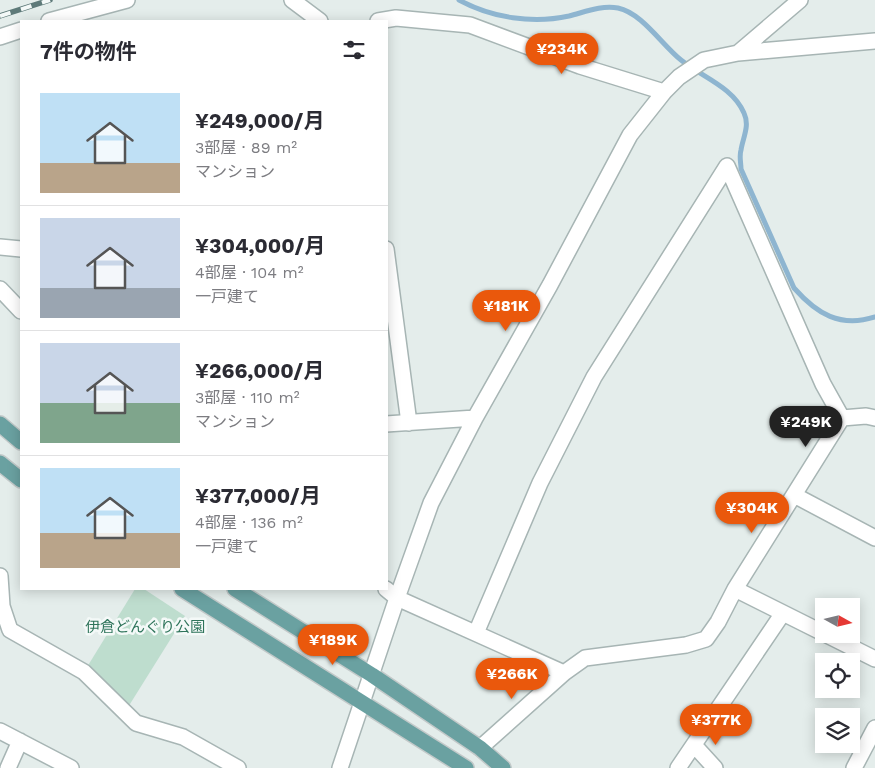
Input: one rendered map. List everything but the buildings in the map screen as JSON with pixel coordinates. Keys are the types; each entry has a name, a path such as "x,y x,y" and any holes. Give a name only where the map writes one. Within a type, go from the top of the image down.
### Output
{"main road":[{"path":"0,424 20,441"},
{"path":"0,463 20,479"},
{"path":"184,590 466,768"},
{"path":"237,590 372,676 480,748 503,768"}],"street":[{"path":"53,20 127,0"},
{"path":"292,0 318,20"},
{"path":"738,54 800,0"},
{"path":"384,20 396,18 470,25 580,66 664,92"},
{"path":"0,37 20,30"},
{"path":"340,768 372,676 391,593 431,503 474,418 550,285 630,135 664,92 683,74 701,61 738,54 875,41"},
{"path":"476,633 540,483 594,377 727,166 823,384 842,418"},
{"path":"0,247 20,249"},
{"path":"388,264 409,423"},
{"path":"0,289 20,310"},
{"path":"842,418 866,416 875,418"},
{"path":"388,424 474,418"},
{"path":"480,748 564,674 585,658 686,645 706,639 718,622 735,589 842,418"},
{"path":"794,494 875,538"},
{"path":"0,576 2,606 10,630 84,672 136,723 183,737 238,768"},
{"path":"735,589 875,659"},
{"path":"391,593 564,674"},
{"path":"678,768 783,614"},
{"path":"854,768 875,728"},
{"path":"0,731 71,768"},
{"path":"8,768 20,742"},
{"path":"694,745 715,768"}],"green space":[{"name":"伊倉どんぐり公園","path":"134,590 146,590 185,616 125,712 84,672"}],"waterway":[{"path":"459,0 485,11 513,18 555,18 605,7 618,8 635,16 681,60 725,89 739,104 746,118 746,132 740,152 741,169 794,288 821,312 840,320 851,321 875,317"}],"railway":[{"path":"0,16 50,0"}]}
